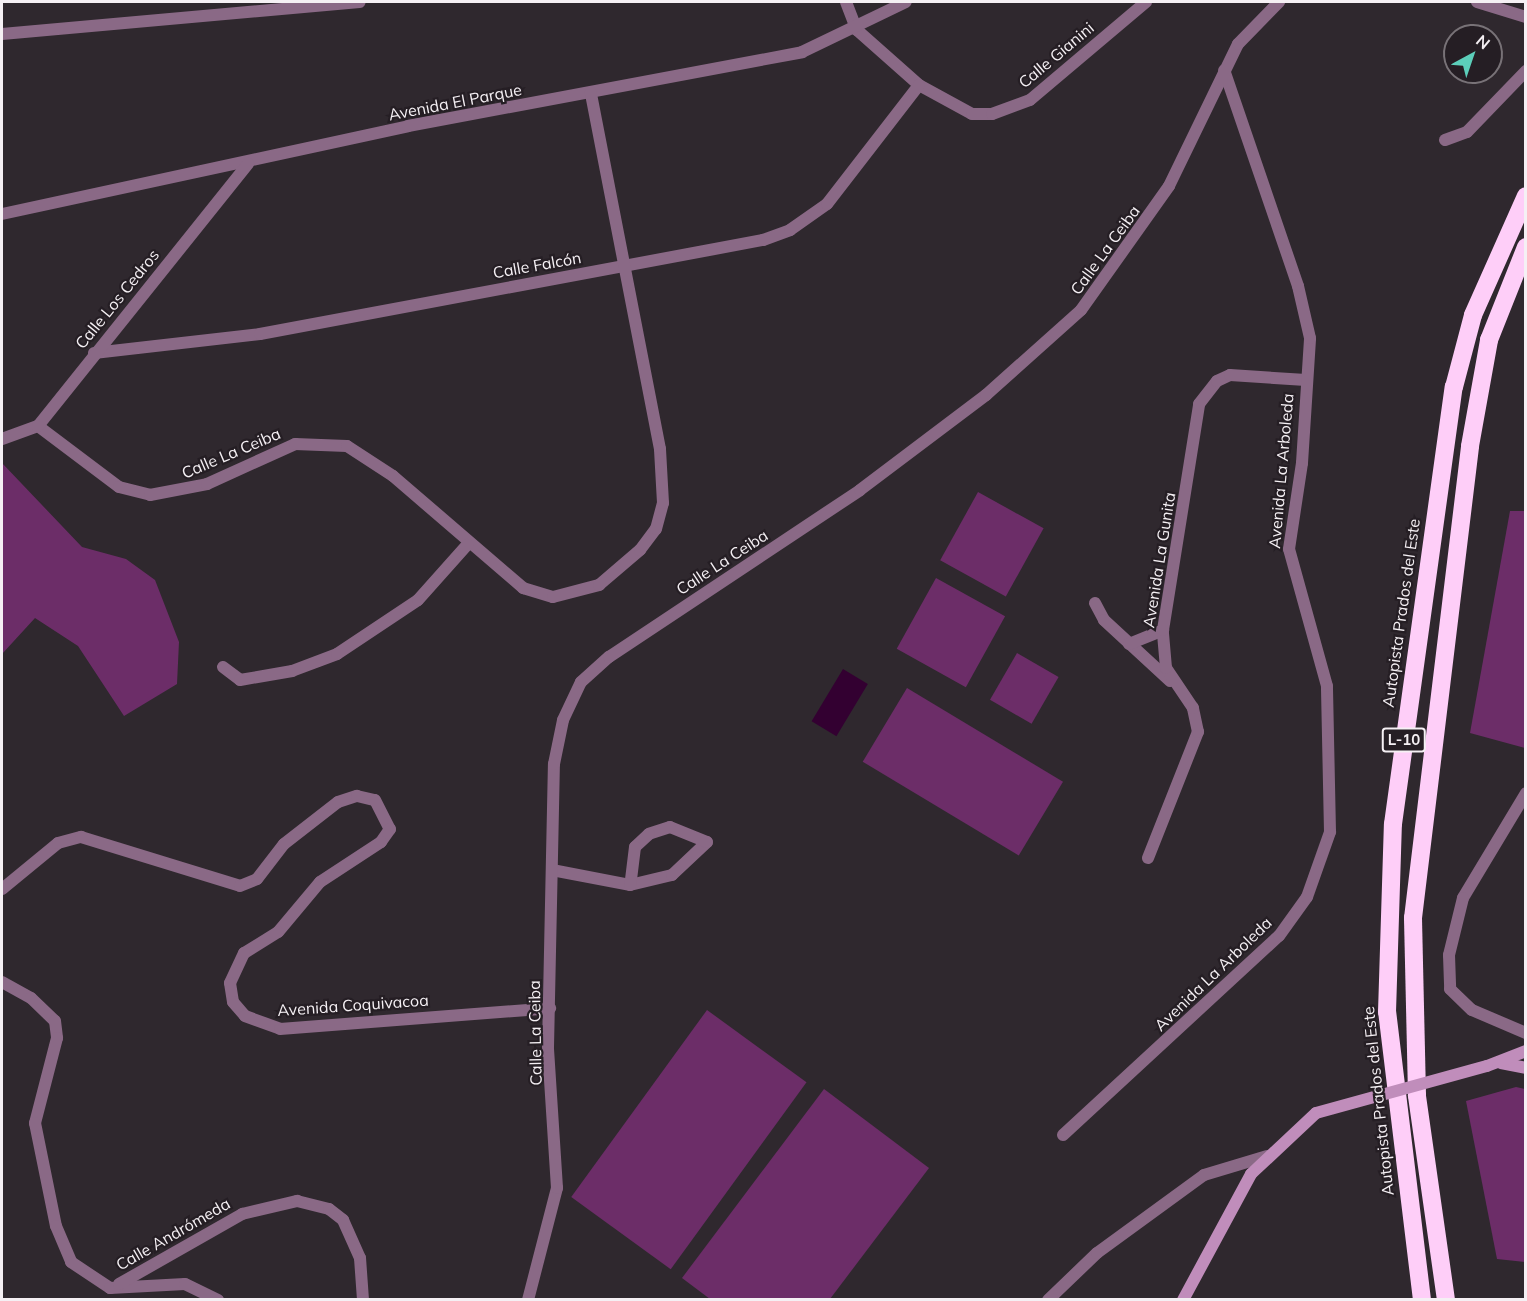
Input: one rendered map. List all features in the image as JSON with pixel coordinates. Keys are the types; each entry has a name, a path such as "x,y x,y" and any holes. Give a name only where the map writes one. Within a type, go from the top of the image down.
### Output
{"highway":[{"name":"Autopista Prados del Este","path":"1422,1299 1387,1012 1393,824 1454,387 1473,315 1526,195"},
{"name":"L-10","path":"1446,1299 1417,1095 1413,918 1470,446 1489,340 1526,247"}],"street":[{"path":"2,34 244,5 360,2"},
{"name":"Calle Gianini","path":"846,2 857,30 919,85 972,114 1011,111 1146,2"},
{"name":"Avenida El Parque","path":"2,214 248,164 408,126 802,52 857,30 906,2"},
{"name":"Calle La Ceiba","path":"528,1299 556,1188 550,1008 554,764 563,720 581,682 609,657 860,490 986,395 1082,310 1169,186 1224,70 1248,31 1279,2"},
{"path":"1477,2 1526,16"},
{"name":"Avenida La Arboleda","path":"1063,1135 1279,936 1307,897 1325,854 1332,810 1330,711 1288,549 1310,338 1305,309 1224,70"},
{"path":"1445,141 1467,132 1526,71"},
{"name":"Calle Falcón","path":"94,353 260,334 627,266 790,231 843,186 919,85"},
{"name":"Calle La Ceiba","path":"38,426 120,487 150,495 207,484 295,444 347,446 393,476 467,545 523,588 552,597 598,585 640,550 656,529 663,503 660,449 627,266 591,93"},
{"name":"Calle Los Cedros","path":"38,426 94,353 248,164"},
{"name":"Avenida La Gunita","path":"1148,858 1198,732 1193,708 1175,686 1163,654 1163,630 1199,404 1206,391 1230,375 1306,380"},
{"path":"2,439 38,426"},
{"path":"224,667 240,680 292,671 337,654 417,600 467,545"},
{"path":"1095,603 1128,644 1175,686"},
{"path":"1128,644 1163,630"},
{"path":"1526,793 1463,898 1449,955 1450,989 1472,1010 1526,1033"},
{"name":"Avenida Coquivacoa","path":"2,889 58,843 81,837 240,886 257,879 284,844 339,802 357,796 375,800 390,829 381,842 320,882 278,932 244,953 230,983 239,1009 280,1029 550,1008"},
{"path":"552,870 630,885 672,875 706,842 670,827 649,834 635,847 630,885"},
{"path":"2,982 31,998 55,1022 57,1038 35,1123 41,1168 71,1262 110,1288 185,1284 218,1299"},
{"path":"1182,1299 1236,1195 1267,1156 1316,1113 1501,1063 1526,1051"},
{"path":"1501,1063 1526,1068"},
{"path":"1048,1299 1097,1253 1204,1175 1267,1156"},
{"name":"Calle Andrómeda","path":"110,1288 242,1214 297,1201 329,1209 343,1221 360,1258 363,1299"}],"shaded area":[{"path":"2,463 82,547 126,559 155,580 179,642 177,684 124,716 78,646 35,618 2,654"},
{"path":"978,492 1044,528 1006,597 940,560"},
{"path":"1510,511 1525,511 1525,748 1470,733"},
{"path":"936,578 1005,616 966,687 897,649"},
{"path":"1017,653 1059,677 1032,724 990,700"},
{"path":"843,669 868,684 836,736 812,721"},
{"path":"907,688 1063,782 1019,855 863,762"},
{"path":"707,1010 807,1082 671,1269 571,1197"},
{"path":"1516,1087 1525,1089 1525,1262 1497,1259 1466,1101"},
{"path":"824,1089 929,1168 830,1299 710,1299 682,1278"}]}
